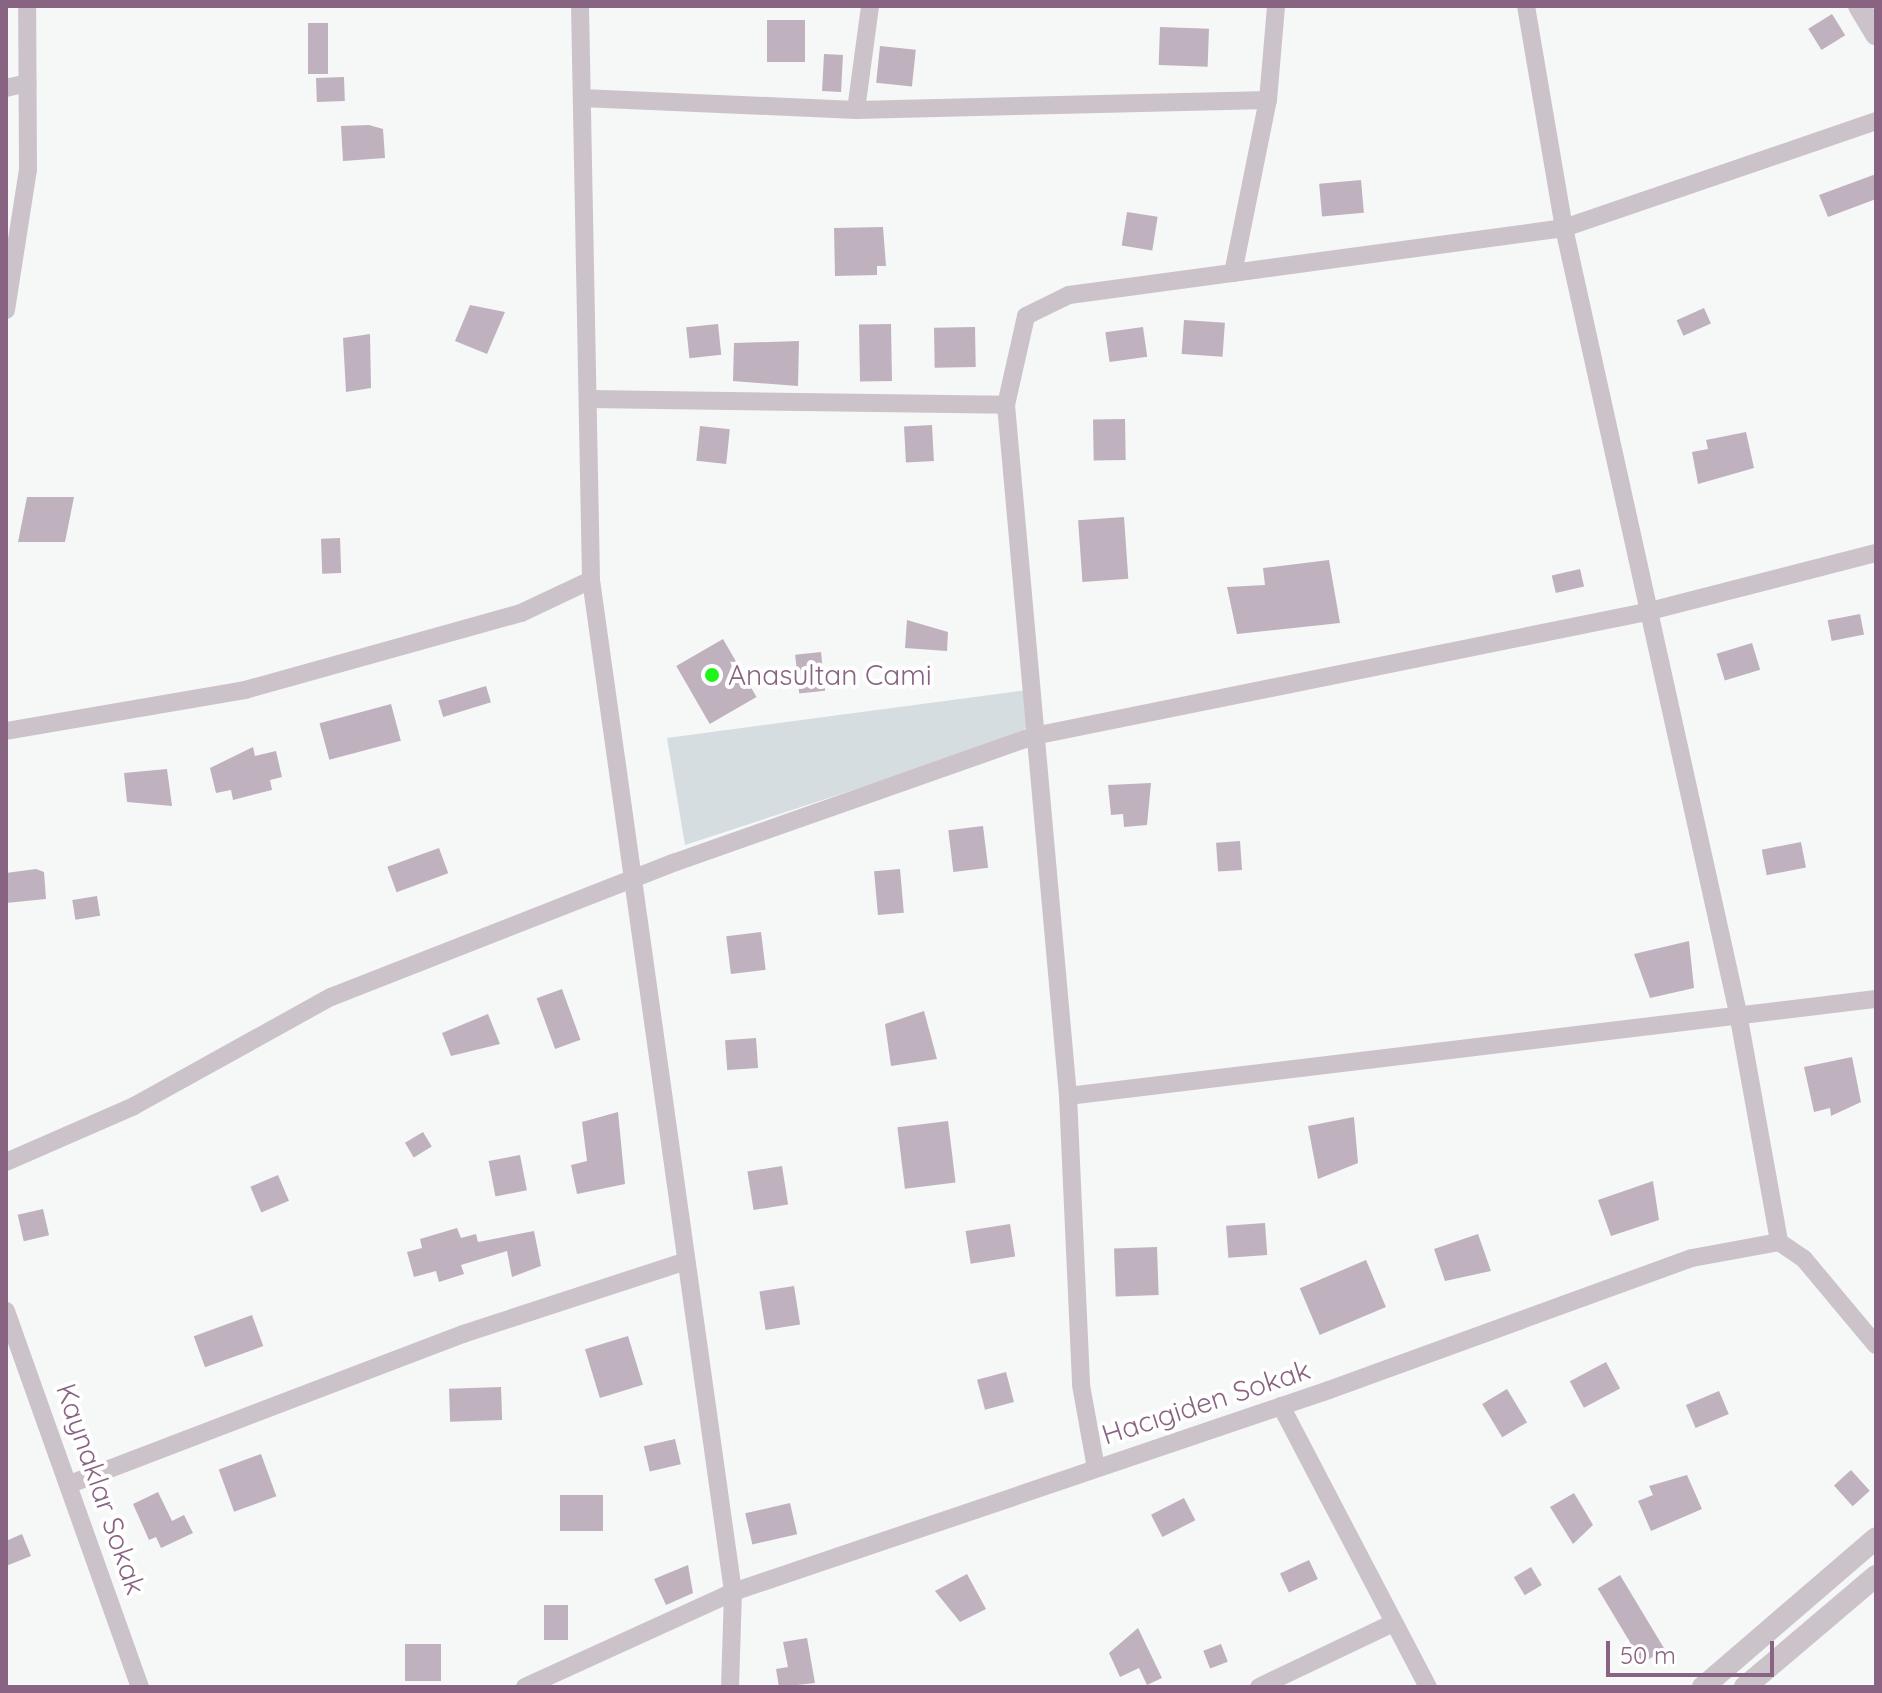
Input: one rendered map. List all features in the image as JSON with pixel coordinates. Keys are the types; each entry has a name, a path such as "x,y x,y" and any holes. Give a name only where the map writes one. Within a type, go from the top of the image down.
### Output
{"street":[{"path":"6,310 28,170 27,6"},
{"path":"580,6 591,580 733,1592 730,1687"},
{"path":"856,110 870,6"},
{"path":"1233,273 1268,100 1276,6"},
{"path":"1526,6 1564,228 1646,612 1738,1013 1779,1242 1804,1259 1876,1345"},
{"path":"1859,6 1876,34"},
{"path":"6,88 27,83"},
{"path":"582,98 856,110 1268,100"},
{"path":"1096,1468 1081,1385 1068,1096 1006,405 1026,316 1069,295 1564,228 1876,121"},
{"path":"589,399 1006,405"},
{"path":"6,1162 134,1106 331,997 631,881 1034,736 1646,612 1876,553"},
{"path":"6,731 245,690 521,613 591,580"},
{"path":"1068,1096 1738,1013 1876,999"},
{"name":"Hacıgiden Sokak","path":"525,1687 733,1592 1281,1406 1692,1258 1779,1242"},
{"path":"70,1484 463,1334 686,1261"},
{"name":"Kaynaklar Sokak","path":"6,1311 140,1687"},
{"path":"1281,1406 1339,1507 1391,1624 1428,1687"},
{"path":"1703,1687 1876,1538"},
{"path":"1745,1687 1876,1576"},
{"path":"1259,1687 1391,1624"}],"shaded area":[{"path":"1027,690 1029,723 1021,735 685,845 667,738"}],"building":[{"path":"1832,14 1845,35 1822,50 1808,29"},
{"path":"767,20 805,20 805,62 767,62"},
{"path":"308,23 328,23 328,74 308,74"},
{"path":"1160,27 1209,29 1208,67 1159,65"},
{"path":"880,46 916,50 912,87 876,83"},
{"path":"824,54 843,55 841,92 822,91"},
{"path":"344,77 345,101 317,102 316,78"},
{"path":"369,125 383,129 385,158 343,161 341,126"},
{"path":"1876,174 1876,199 1828,217 1819,195"},
{"path":"1361,180 1364,213 1322,217 1319,184"},
{"path":"1127,212 1158,217 1152,250 1122,246"},
{"path":"883,227 886,266 877,266 877,275 835,276 834,228"},
{"path":"470,305 505,312 487,354 455,341"},
{"path":"1704,308 1711,324 1684,336 1677,320"},
{"path":"1184,320 1225,323 1223,357 1182,354"},
{"path":"718,324 721,355 689,358 686,327"},
{"path":"891,324 892,381 860,382 859,325"},
{"path":"975,327 976,367 935,368 934,328"},
{"path":"1143,327 1147,357 1110,362 1105,332"},
{"path":"370,334 371,388 346,392 343,338"},
{"path":"799,341 798,386 733,381 734,343"},
{"path":"1125,419 1126,460 1094,461 1093,420"},
{"path":"932,425 934,461 906,462 904,426"},
{"path":"700,426 730,429 726,464 696,461"},
{"path":"1746,432 1754,468 1698,484 1692,452 1708,449 1706,440"},
{"path":"27,497 74,497 65,542 18,542"},
{"path":"1124,517 1128,579 1082,582 1078,520"},
{"path":"340,538 341,573 322,574 321,539"},
{"path":"1329,560 1340,623 1237,634 1227,587 1265,585 1263,568"},
{"path":"1580,569 1584,587 1556,593 1552,576"},
{"path":"1860,614 1864,635 1832,641 1828,620"},
{"path":"907,620 948,632 947,651 905,648"},
{"name":"Anasultan Cami","path":"723,639 756,697 710,724 676,666"},
{"path":"1752,643 1760,670 1725,681 1717,654"},
{"path":"821,652 825,691 799,694 795,655"},
{"path":"486,686 491,702 443,717 438,701"},
{"path":"391,704 401,741 329,760 320,723"},
{"path":"253,747 255,756 276,751 282,777 270,780 272,790 233,800 231,790 216,793 210,768"},
{"path":"167,769 172,806 127,802 124,773"},
{"path":"1151,783 1147,825 1124,827 1123,814 1111,815 1108,785"},
{"path":"983,826 988,868 953,872 948,830"},
{"path":"1240,841 1242,870 1218,872 1216,843"},
{"path":"1801,842 1806,868 1767,875 1762,850"},
{"path":"439,848 448,873 397,892 387,867"},
{"path":"36,869 44,872 46,899 6,903 6,873"},
{"path":"900,869 904,913 878,915 874,871"},
{"path":"97,896 100,916 75,920 72,900"},
{"path":"761,932 766,970 731,974 726,936"},
{"path":"1689,941 1694,988 1650,998 1634,954"},
{"path":"562,989 580,1040 555,1049 537,998"},
{"path":"924,1011 937,1059 891,1066 885,1024"},
{"path":"488,1014 500,1044 451,1056 442,1033"},
{"path":"756,1038 758,1068 727,1070 725,1040"},
{"path":"1852,1057 1861,1102 1831,1116 1830,1108 1814,1112 1804,1067"},
{"path":"618,1112 625,1184 577,1194 571,1165 587,1161 582,1122"},
{"path":"1354,1117 1358,1163 1318,1179 1308,1126"},
{"path":"948,1121 956,1183 905,1189 897,1127"},
{"path":"423,1132 432,1147 414,1157 405,1143"},
{"path":"520,1155 527,1190 495,1196 489,1161"},
{"path":"782,1166 788,1205 754,1210 747,1171"},
{"path":"278,1175 289,1201 261,1212 250,1187"},
{"path":"1653,1181 1659,1220 1611,1236 1598,1200"},
{"path":"43,1209 49,1235 24,1241 18,1215"},
{"path":"1265,1223 1267,1255 1228,1258 1226,1226"},
{"path":"1010,1224 1015,1257 971,1264 966,1231"},
{"path":"457,1228 461,1238 476,1234 478,1242 534,1231 541,1266 512,1277 507,1251 461,1265 464,1274 439,1282 436,1271 414,1277 407,1252 422,1248 420,1239"},
{"path":"1478,1234 1491,1271 1445,1281 1434,1249"},
{"path":"1157,1247 1159,1295 1116,1296 1114,1249"},
{"path":"1366,1260 1386,1307 1320,1335 1300,1288"},
{"path":"794,1286 800,1325 766,1330 759,1291"},
{"path":"252,1315 263,1346 205,1367 194,1336"},
{"path":"628,1336 643,1385 600,1398 585,1349"},
{"path":"1606,1362 1620,1388 1584,1408 1570,1381"},
{"path":"1006,1372 1014,1402 985,1410 977,1380"},
{"path":"501,1387 502,1420 450,1422 449,1389"},
{"path":"1507,1389 1527,1422 1502,1437 1482,1404"},
{"path":"1719,1391 1729,1414 1696,1428 1686,1405"},
{"path":"675,1439 681,1464 650,1472 644,1446"},
{"path":"261,1454 276,1496 234,1512 219,1469"},
{"path":"1851,1470 1870,1491 1853,1506 1834,1485"},
{"path":"1687,1475 1702,1509 1651,1531 1638,1501 1653,1495 1649,1486"},
{"path":"158,1492 172,1521 184,1515 193,1533 161,1548 156,1537 149,1540 133,1504"},
{"path":"1574,1493 1593,1525 1573,1544 1550,1507"},
{"path":"560,1495 603,1495 603,1531 560,1531"},
{"path":"1184,1498 1195,1520 1162,1537 1151,1515"},
{"path":"790,1503 797,1534 752,1545 745,1513"},
{"path":"22,1534 31,1556 6,1566 6,1541"},
{"path":"1309,1560 1318,1579 1289,1593 1280,1574"},
{"path":"688,1565 693,1593 666,1605 654,1579"},
{"path":"1531,1567 1542,1585 1525,1595 1514,1577"},
{"path":"967,1574 986,1609 960,1622 935,1591"},
{"path":"1620,1575 1665,1650 1643,1663 1598,1588"},
{"path":"544,1605 568,1605 568,1640 544,1640"},
{"path":"1138,1628 1162,1678 1147,1685 1139,1668 1120,1677 1109,1653"},
{"path":"807,1638 815,1683 779,1687 776,1669 788,1667 783,1642"},
{"path":"405,1644 441,1644 441,1681 405,1681"},
{"path":"1221,1644 1228,1662 1210,1669 1203,1651"}],"place":[{"name":"Anasultan Cami","path":"712,675"}]}
